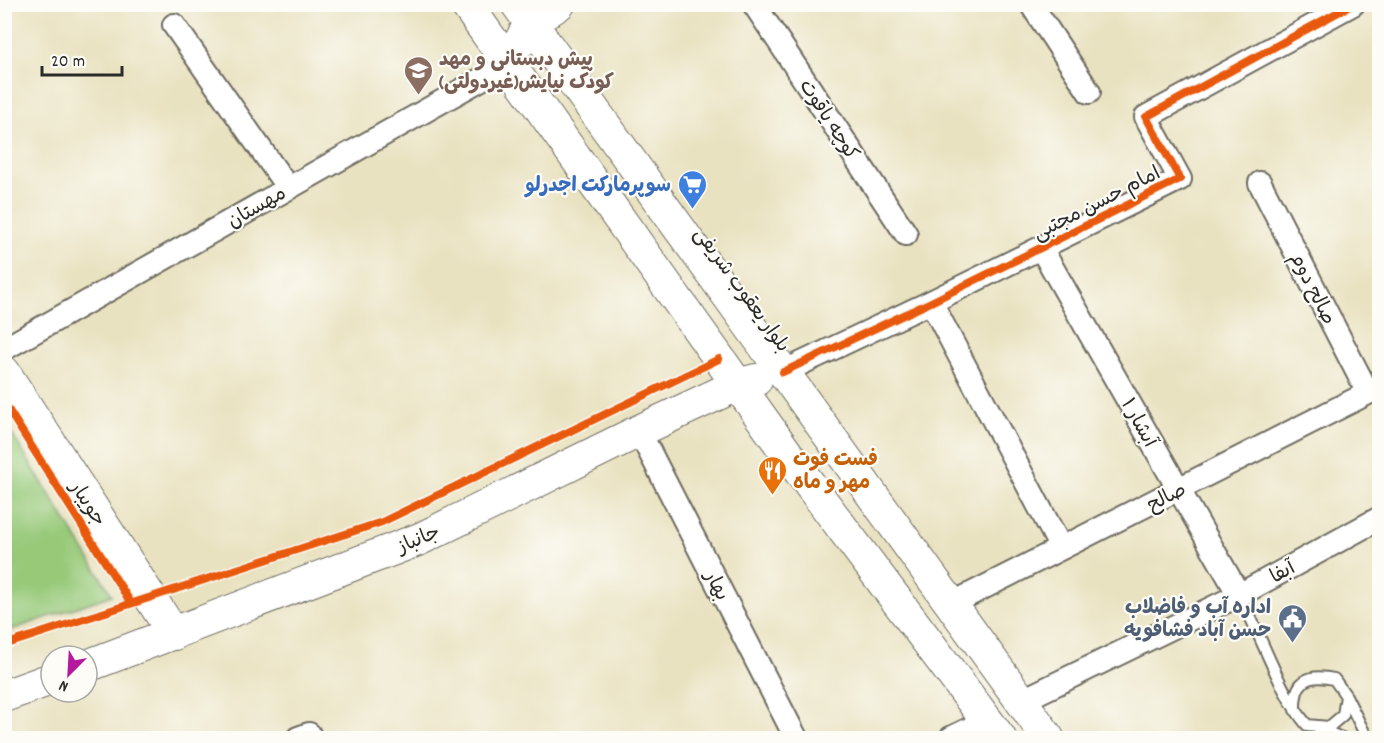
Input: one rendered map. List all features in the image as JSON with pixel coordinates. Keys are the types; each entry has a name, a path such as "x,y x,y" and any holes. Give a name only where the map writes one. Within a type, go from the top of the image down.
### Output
{"main road":[{"path":"466,4 737,385 993,730"},
{"path":"508,64 524,14 559,4"},
{"name":"بلوار یعقوب شریفی","path":"524,14 1048,738"},
{"name":"جویبار","path":"4,372 174,634"},
{"name":"جانباز","path":"99,662 420,539 737,385 783,372"},
{"path":"4,696 39,683"}],"street":[{"name":"کوچه یاقوت","path":"754,4 906,234"},
{"path":"1031,4 1089,92"},
{"name":"امام حسن مجتبی","path":"783,372 1180,179 1146,117 1353,4"},
{"path":"174,25 288,188"},
{"name":"مهستان","path":"4,349 508,64"},
{"name":"صالح دوم","path":"1260,183 1374,390"},
{"name":"آبشار ۱","path":"1041,248 1239,595"},
{"path":"931,302 1061,548"},
{"name":"صالح","path":"951,603 1374,390"},
{"name":"بهار","path":"639,431 796,738"},
{"name":"آبفا","path":"1021,701 1239,595 1380,518"},
{"path":"951,738 993,730"}],"lane":[{"path":"1239,595 1295,710 1307,725 1342,738"},
{"path":"1282,683 1302,682 1317,676 1334,679 1346,696 1367,738"},
{"path":"1295,710 1294,695 1302,682"},
{"path":"1307,725 1329,727 1342,715 1346,696"}],"green space":[{"path":"5,423 112,595 4,632"}],"cycle path":[{"path":"783,372 1180,179 1146,117 1353,4"},
{"path":"4,645 382,522 719,359"},
{"path":"4,403 131,603"}],"place":[{"name":"پیش دبستانی و مهد کودک نیایش(غیردولتی)","path":"418,96"},
{"name":"سوپرمارکت اجدرلو","path":"692,210"},
{"name":"فست فوت مهر و ماه","path":"772,496"},
{"name":"اداره آب و فاضلاب حسن آباد فشافویه","path":"1292,644"}]}
